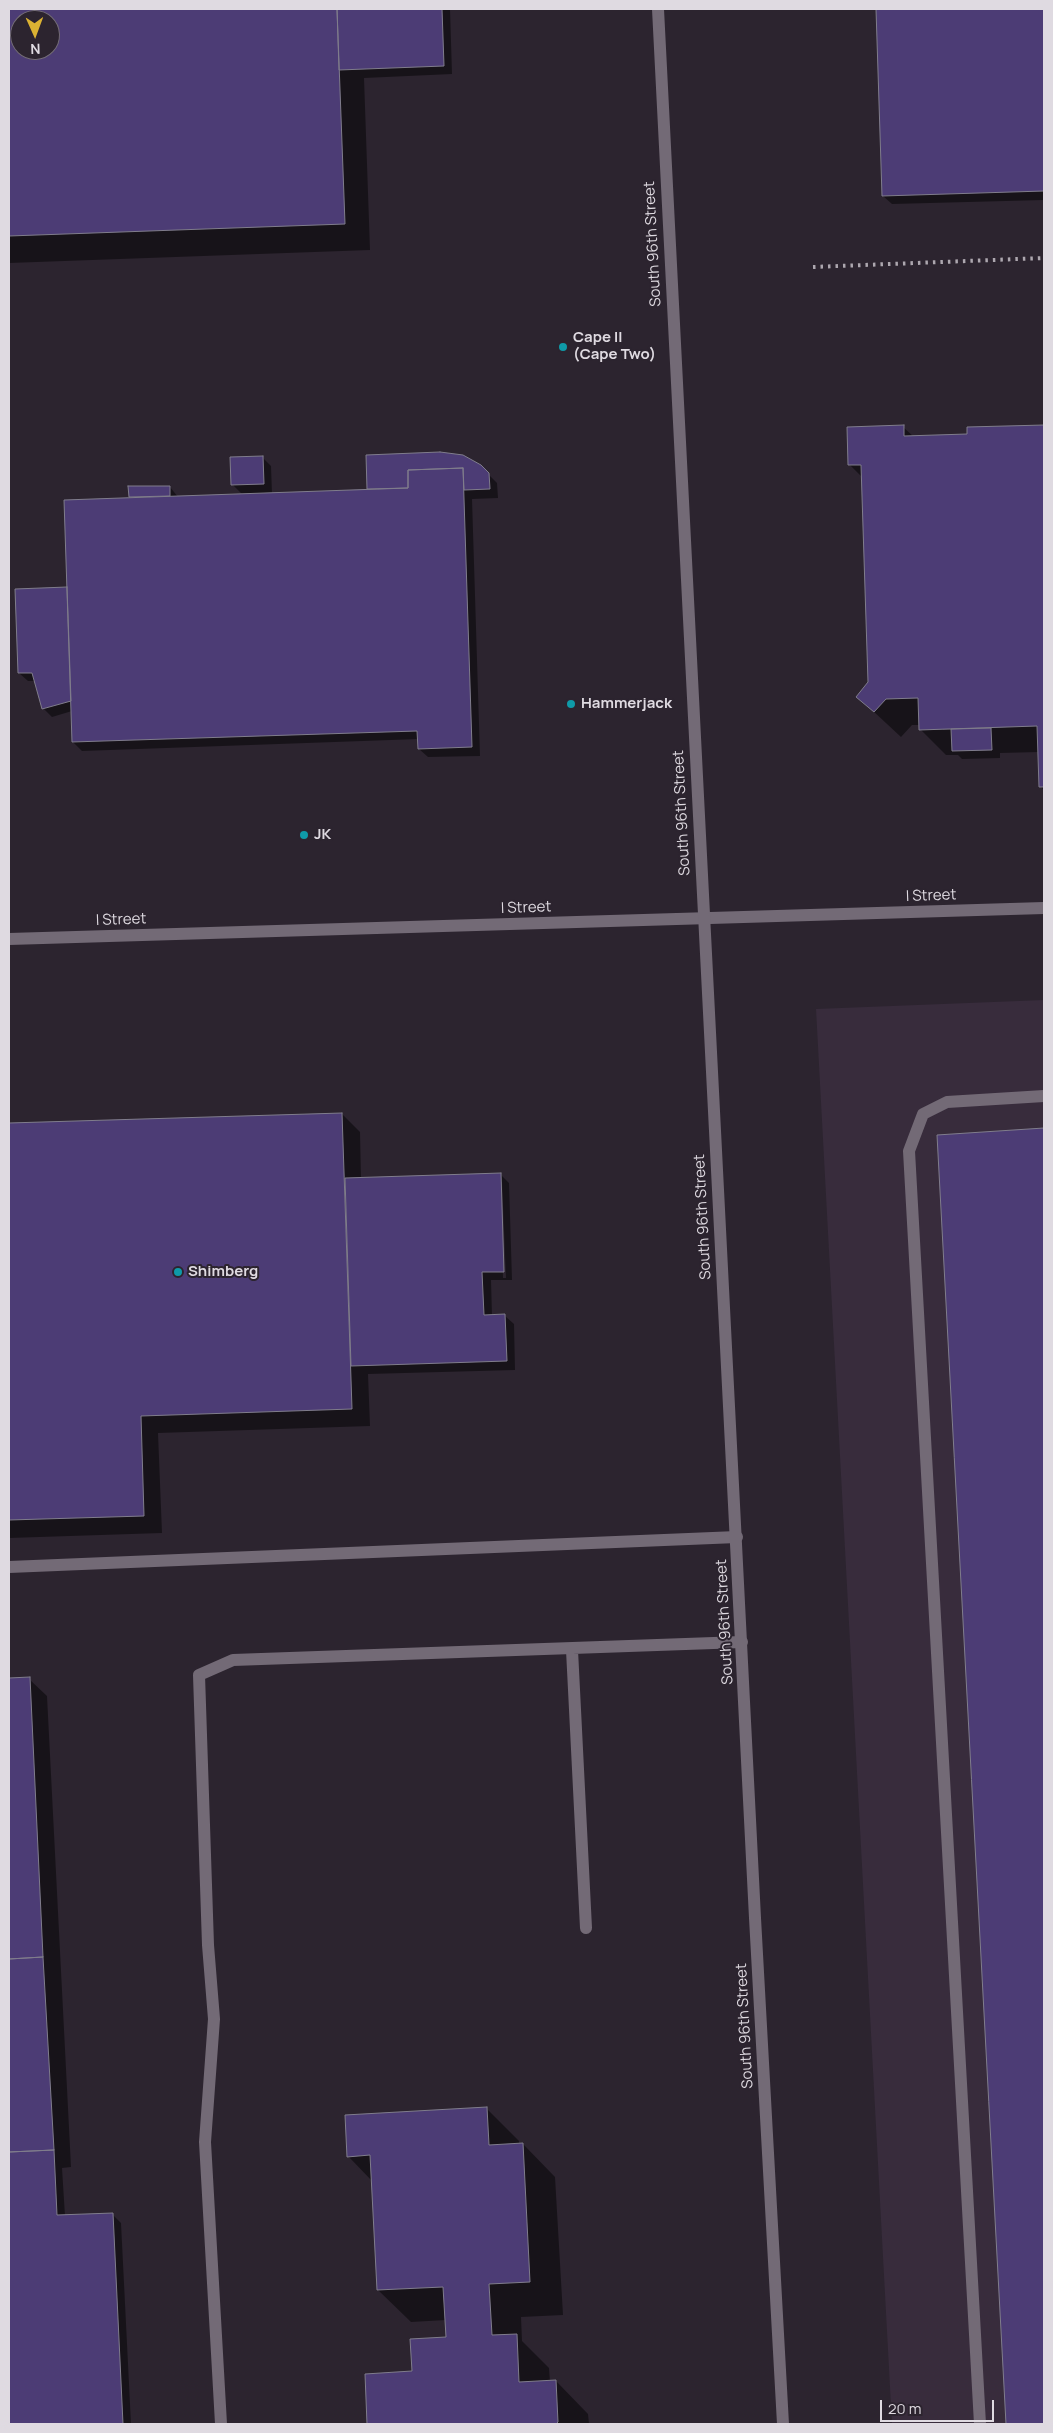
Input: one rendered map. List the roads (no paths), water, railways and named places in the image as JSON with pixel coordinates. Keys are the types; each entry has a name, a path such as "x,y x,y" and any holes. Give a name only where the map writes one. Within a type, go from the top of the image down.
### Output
{"street":[{"name":"South 96th Street","path":"658,9 755,1918 784,2424"},
{"name":"I Street","path":"9,939 704,920 1044,908"},
{"path":"980,2424 909,1151 923,1114 947,1102 1044,1096"},
{"path":"9,1567 737,1537"},
{"path":"221,2424 205,2142 214,2019 208,1945 199,1675 233,1660 572,1650 742,1642"},
{"path":"572,1650 586,1928"}],"railway":[{"path":"813,267 1044,258"}],"place":[{"name":"Cape II (Cape Two)","path":"563,347"},
{"name":"Hammerjack","path":"571,704"},
{"name":"JK","path":"304,835"},
{"name":"Shimberg","path":"178,1272"}]}
